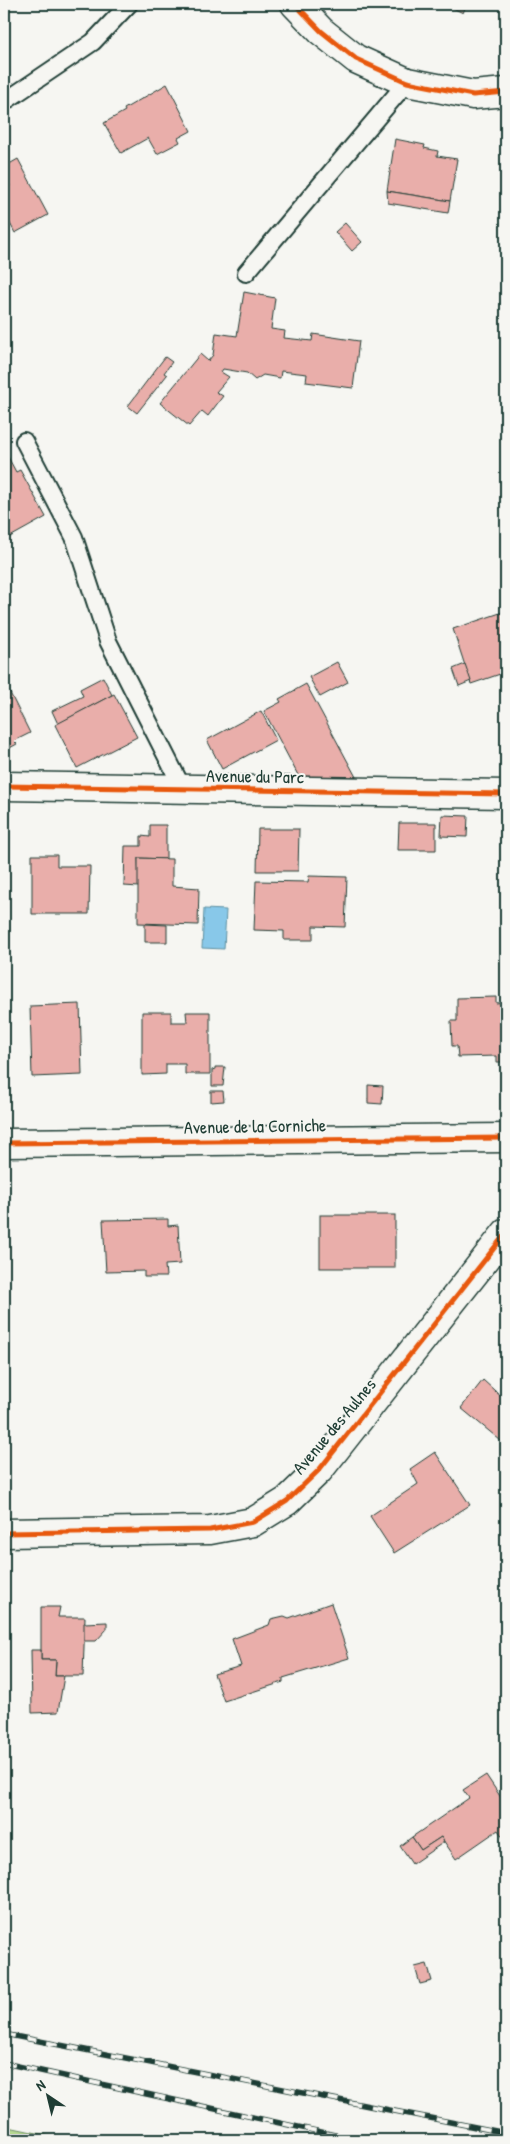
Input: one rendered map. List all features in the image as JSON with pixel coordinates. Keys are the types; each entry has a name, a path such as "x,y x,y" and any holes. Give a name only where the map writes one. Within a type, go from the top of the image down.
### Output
{"street":[{"path":"295,4 321,31 356,59 407,82 473,95 506,92"},
{"name":"Avenue du Parc","path":"4,786 506,794"},
{"name":"Avenue de la Corniche","path":"4,1143 506,1138"},
{"name":"Avenue des Aulnes","path":"4,1533 210,1530 253,1522 286,1500 319,1470 506,1233"}],"lane":[{"path":"4,102 93,42 129,4"},
{"path":"246,273 407,82"},
{"path":"24,441 74,538 108,641 184,789"}],"green space":[{"path":"4,2126 70,2140 4,2140"}],"water":[{"path":"204,909 226,910 224,949 202,948"}],"building":[{"path":"445,4 467,4 463,13"},
{"path":"167,84 191,131 178,138 180,142 157,154 148,138 121,153 104,123"},
{"path":"395,139 425,145 424,148 438,151 437,156 457,159 450,201 387,191"},
{"path":"502,157 506,157 506,205 503,205"},
{"path":"18,159 48,215 15,233 4,212 4,189 10,186 4,173 4,167"},
{"path":"387,191 450,201 448,213 388,203"},
{"path":"345,223 362,242 352,251 335,232"},
{"path":"244,292 275,298 271,329 285,331 284,338 312,341 313,334 359,341 353,388 306,382 307,374 281,371 280,378 263,375 255,380 247,373 223,369 221,372 229,377 216,392 223,396 208,416 202,411 189,426 160,403 200,354 208,361 213,355 216,333 237,336"},
{"path":"165,357 172,362 164,373 167,375 137,413 128,406"},
{"path":"8,457 16,472 20,470 46,517 10,537 4,525 4,459"},
{"path":"506,611 506,672 471,684 453,629"},
{"path":"337,662 348,682 320,697 309,677"},
{"path":"465,664 471,681 459,686 453,669"},
{"path":"103,677 112,695 58,724 52,711 83,696 80,689"},
{"path":"5,683 30,733 14,741 17,744 4,751"},
{"path":"306,684 356,777 299,777 264,711 281,702 279,699"},
{"path":"114,694 137,737 77,768 55,725"},
{"path":"261,711 276,740 222,769 207,740"},
{"path":"442,815 468,816 467,837 441,836"},
{"path":"399,823 436,823 436,850 398,850"},
{"path":"150,825 166,825 166,859 138,858 139,887 124,886 125,846 141,846 141,836 150,837"},
{"path":"258,829 299,829 298,871 257,871"},
{"path":"32,855 57,855 57,866 90,866 89,914 32,914"},
{"path":"138,858 172,859 172,886 199,888 198,925 138,923"},
{"path":"309,876 347,877 345,927 313,926 313,940 284,940 284,931 254,930 256,881 308,882"},
{"path":"145,924 167,925 167,942 145,942"},
{"path":"496,997 496,1003 506,1002 506,1062 497,1062 497,1056 458,1057 457,1046 452,1046 451,1021 457,1021 457,998"},
{"path":"80,1004 82,1075 32,1077 30,1006"},
{"path":"142,1012 171,1012 171,1022 187,1022 186,1012 210,1012 210,1074 185,1074 185,1064 166,1064 166,1074 142,1075"},
{"path":"215,1067 225,1067 223,1086 212,1086 212,1070"},
{"path":"368,1085 383,1086 382,1104 368,1103"},
{"path":"211,1091 223,1091 224,1101 211,1102"},
{"path":"320,1215 395,1215 395,1268 320,1268"},
{"path":"168,1219 168,1226 178,1225 180,1264 165,1265 166,1277 144,1277 144,1271 106,1272 103,1220"},
{"path":"483,1380 506,1401 506,1445 461,1408"},
{"path":"435,1452 470,1505 394,1553 370,1516 418,1484 410,1469"},
{"path":"331,1603 349,1658 283,1678 283,1682 224,1701 214,1674 241,1666 232,1639 269,1625 271,1619 284,1616 289,1618"},
{"path":"41,1607 60,1607 58,1617 85,1617 83,1676 55,1676 56,1660 41,1660"},
{"path":"107,1622 107,1629 96,1641 84,1641 84,1623"},
{"path":"31,1650 41,1650 41,1660 56,1660 55,1676 64,1676 58,1712 32,1713"},
{"path":"486,1775 502,1799 506,1796 506,1842 498,1830 456,1859 441,1837 421,1850 412,1837 469,1798 463,1790"},
{"path":"412,1837 421,1850 441,1837 444,1842 412,1864 400,1846"},
{"path":"427,1964 432,1981 420,1984 415,1967"}],"railway":[{"path":"4,2034 506,2133"},
{"path":"4,2063 358,2140"}],"cycle path":[{"path":"295,4 321,31 356,59 407,82 473,95 506,92"},
{"path":"4,786 506,794"},
{"path":"4,1143 506,1138"},
{"path":"4,1533 210,1530 253,1522 287,1501 319,1470 506,1233"}]}
